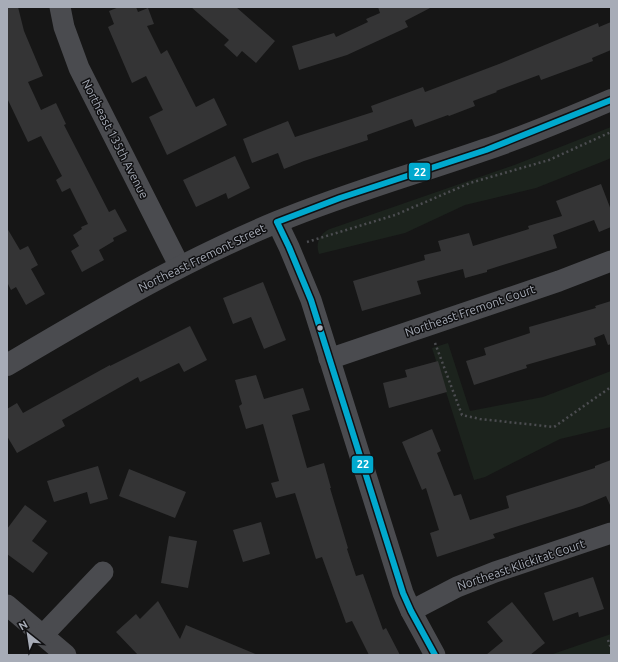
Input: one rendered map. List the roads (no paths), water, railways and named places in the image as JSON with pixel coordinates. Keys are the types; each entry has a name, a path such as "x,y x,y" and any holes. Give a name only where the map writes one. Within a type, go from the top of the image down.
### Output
{"street":[{"name":"Northeast 135th Avenue","path":"60,7 64,27 79,68 180,267"},
{"name":"Northeast Fremont Street","path":"7,364 180,267 277,222 340,198 486,150 611,100"},
{"path":"277,222 311,300 328,359 403,593 435,655"},
{"name":"Northeast Fremont Court","path":"328,359 429,326 611,261"},
{"name":"Northeast Klickitat Court","path":"411,611 457,587 495,572 611,533"},
{"path":"43,635 103,572"},
{"path":"7,605 66,655"}]}
